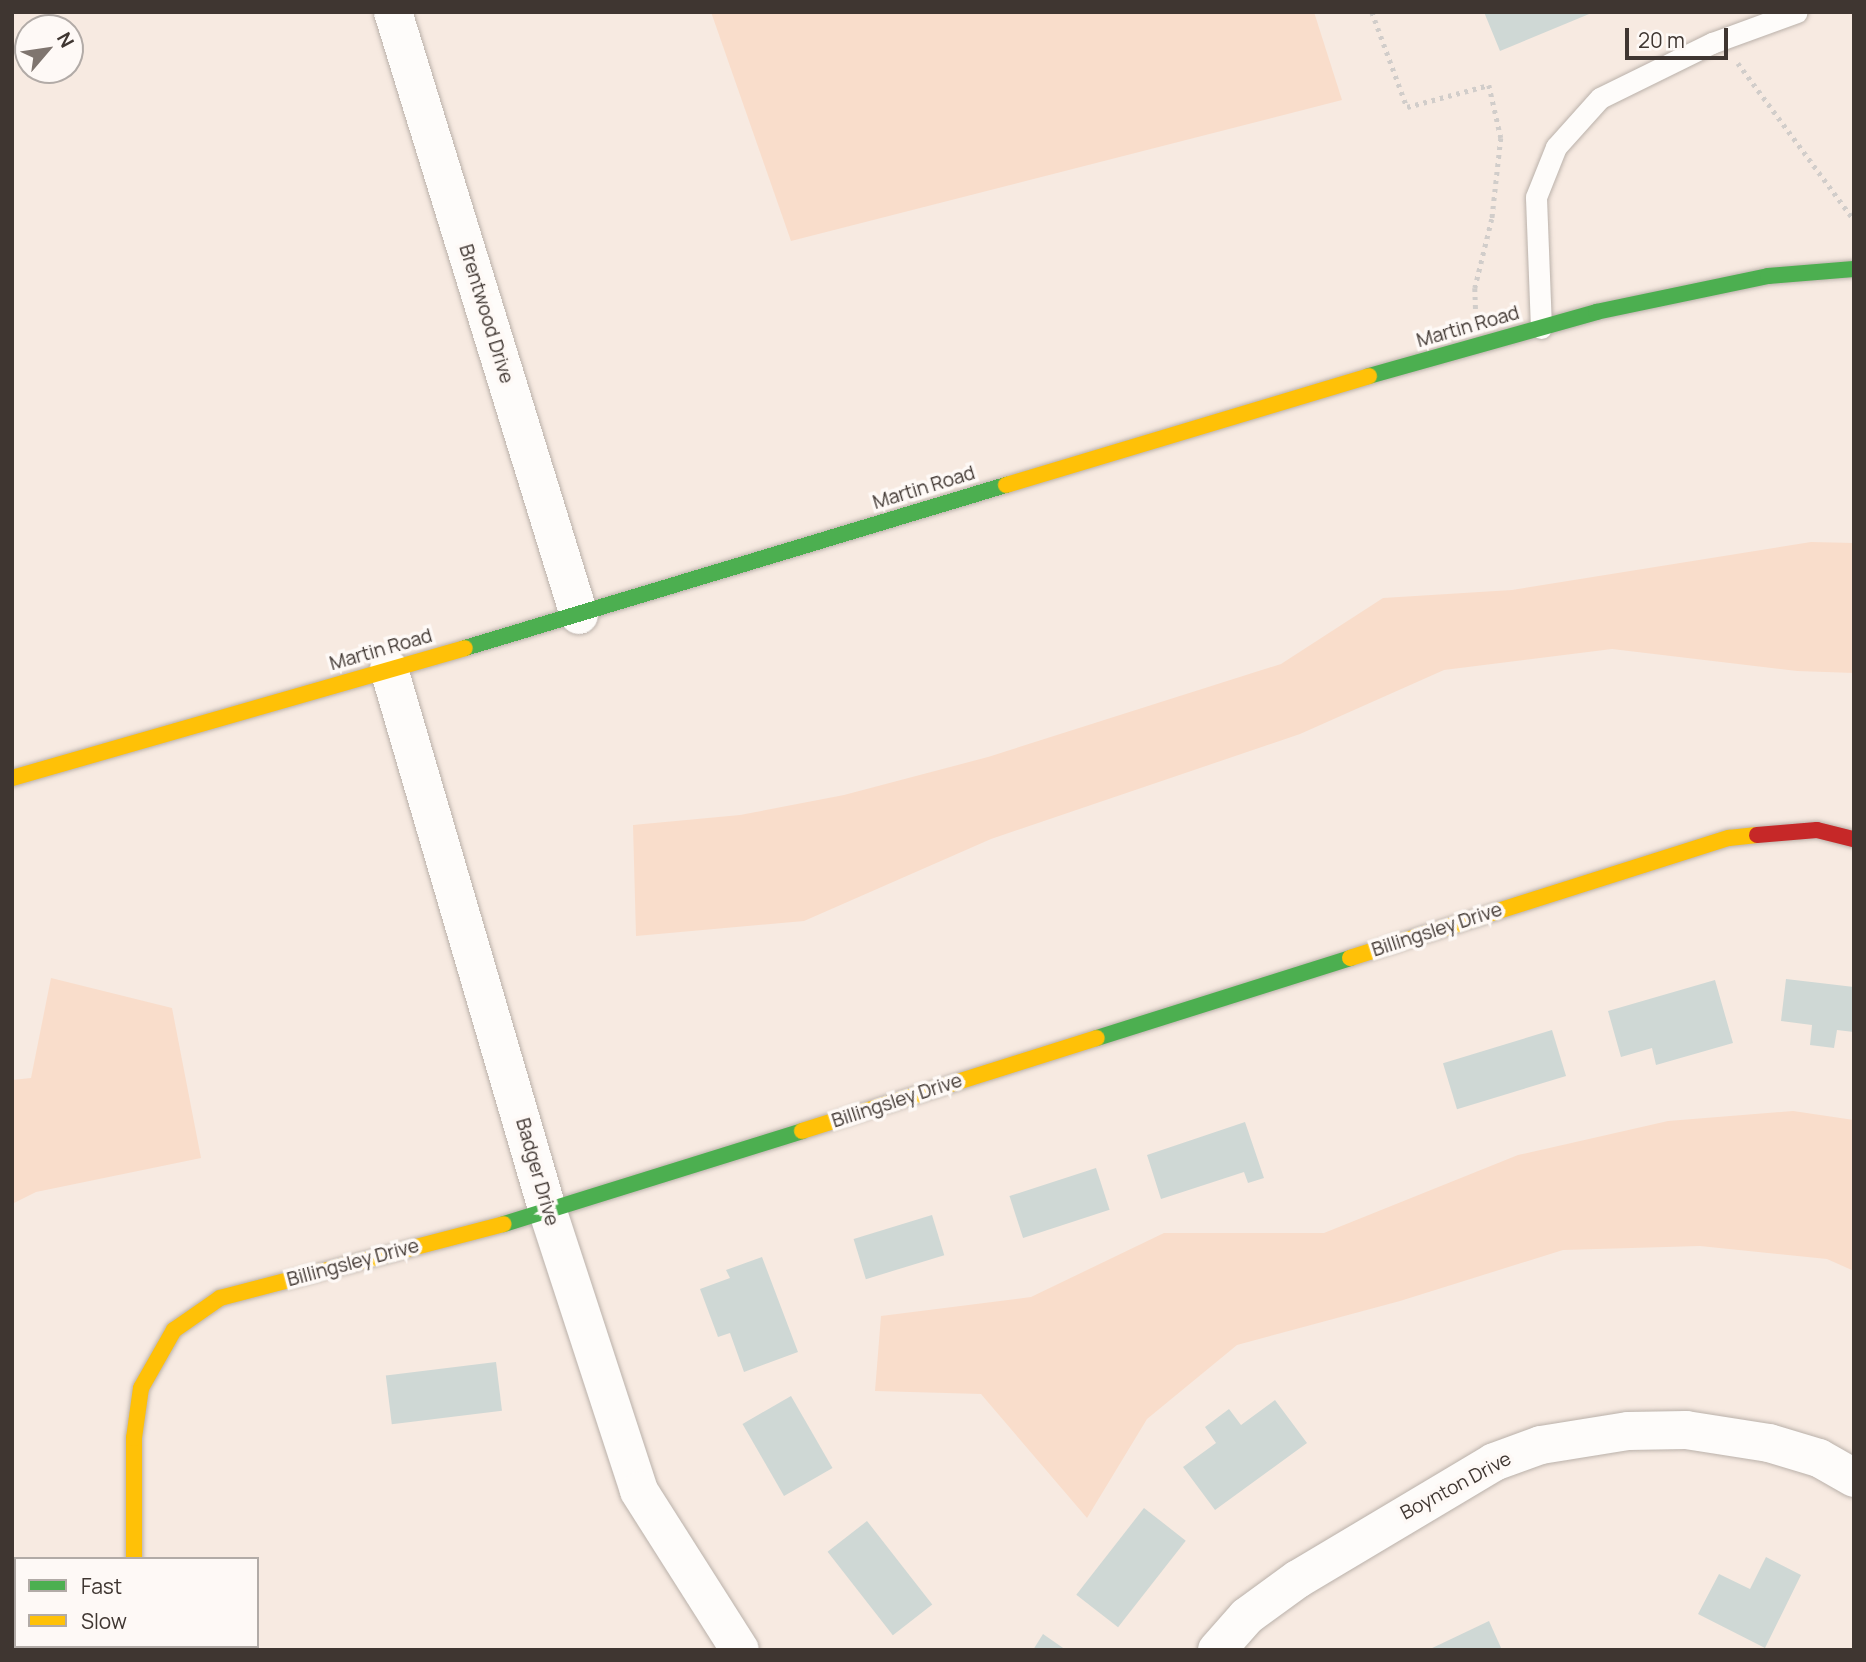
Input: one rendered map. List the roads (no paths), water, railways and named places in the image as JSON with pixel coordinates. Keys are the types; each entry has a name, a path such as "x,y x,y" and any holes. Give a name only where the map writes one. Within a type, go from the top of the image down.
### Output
{"street":[{"name":"Brentwood Drive","path":"393,12 579,615"},
{"name":"Martin Road","path":"12,778 579,615 1483,344 1541,328 1768,276 1854,269"},
{"name":"Badger Drive","path":"389,669 548,1212 639,1491 740,1650"},
{"name":"Billingsley Drive","path":"134,1557 134,1438 141,1388 174,1330 220,1298 548,1212 1729,838 1817,830 1854,839"},
{"name":"Boynton Drive","path":"1217,1650 1248,1616 1298,1579 1494,1462 1541,1444 1628,1431 1686,1430 1769,1443 1819,1458 1854,1478"}],"lane":[{"path":"1541,328 1536,197 1556,147 1600,98 1720,40 1797,12"}]}
